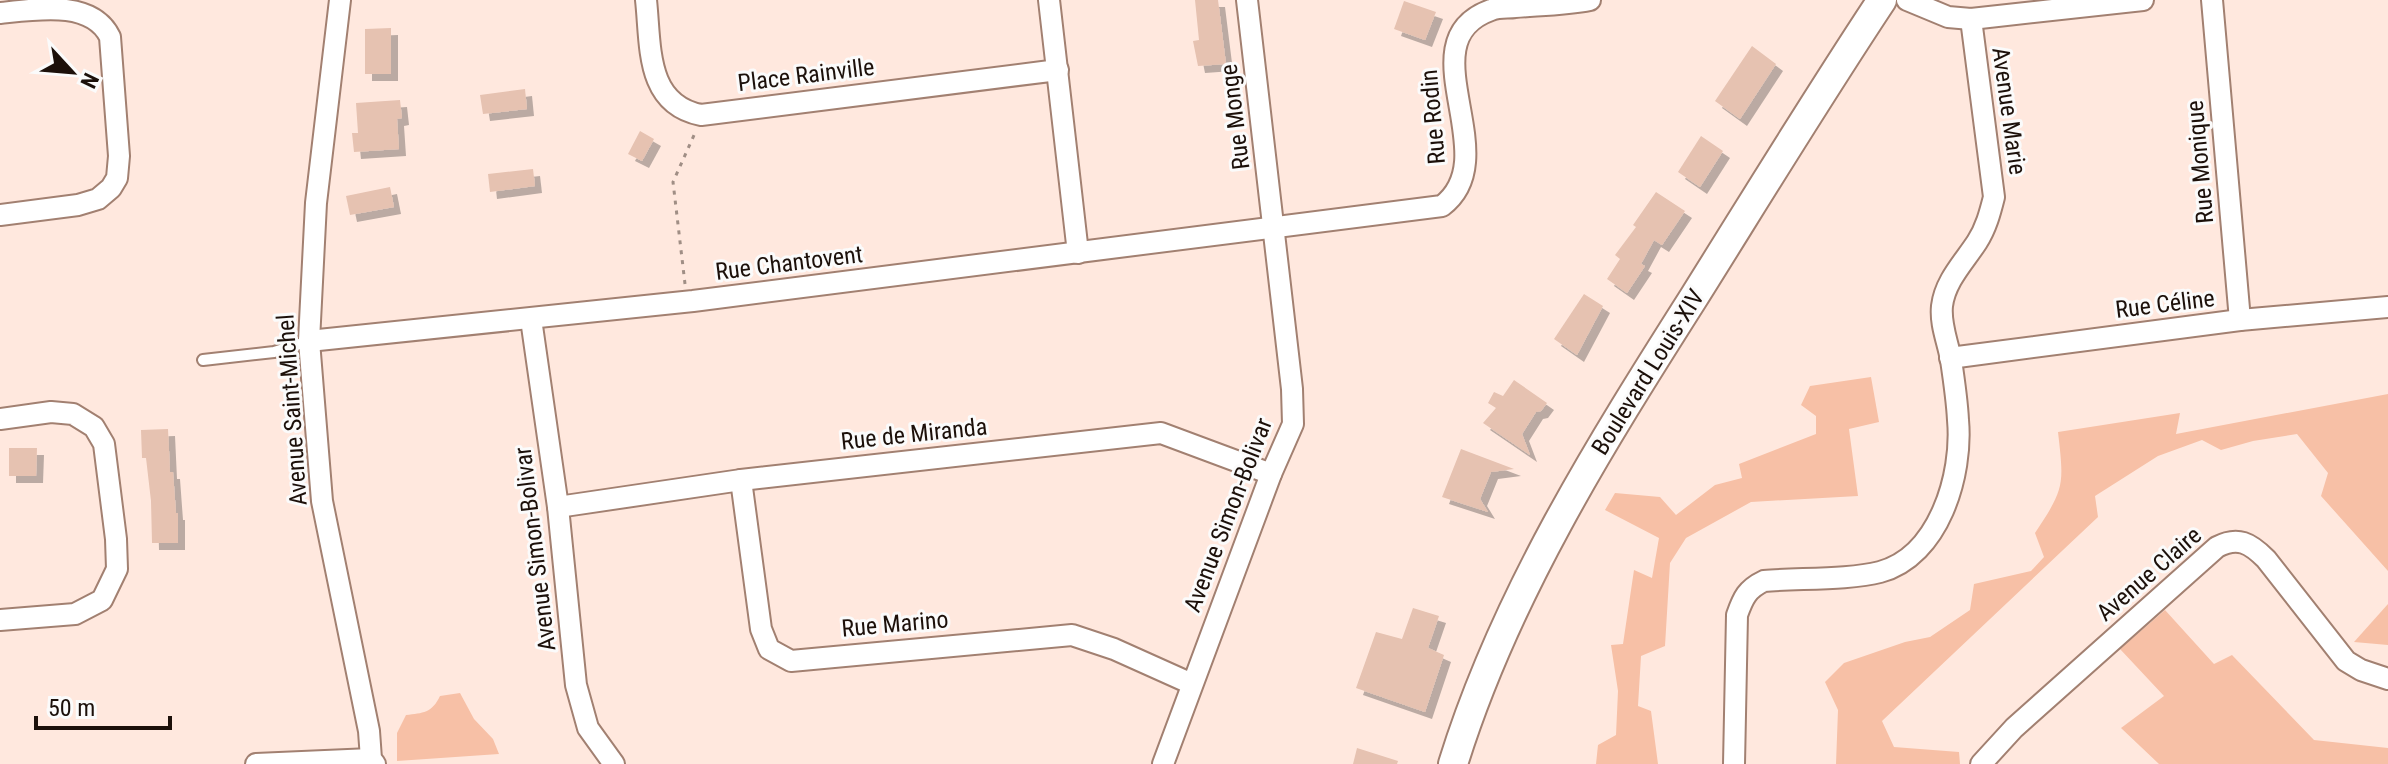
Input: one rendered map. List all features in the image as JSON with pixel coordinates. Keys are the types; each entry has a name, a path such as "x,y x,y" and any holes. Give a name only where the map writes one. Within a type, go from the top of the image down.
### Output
{"main road":[{"name":"Boulevard Louis-XIV","path":"1453,764 1470,710 1543,548 1617,417 1882,0"}],"street":[{"name":"Avenue Saint-Michel","path":"340,0 316,203 309,341 322,501 373,761"},
{"path":"646,0 652,63 659,87 671,103 701,115"},
{"path":"1049,0 1078,253"},
{"name":"Rue Monge","path":"1247,0 1274,229"},
{"name":"Rue Rodin","path":"1274,229 1442,206 1455,196 1467,161 1453,59 1456,41 1464,24 1492,9 1590,0"},
{"path":"1907,0 1948,17 1971,19 2143,0"},
{"name":"Rue Monique","path":"2212,0 2240,320"},
{"path":"0,13 60,7 92,13 104,22 110,37 119,156 117,178 98,199 78,205 0,215"},
{"name":"Avenue Marie","path":"1734,764 1737,615 1751,587 1764,581 1880,572 1905,560 1922,544 1952,488 1958,458 1959,423 1942,323 1942,303 1951,279 1978,241 1994,197 1971,19"},
{"name":"Place Rainville","path":"701,115 1058,70"},
{"name":"Rue Chantovent","path":"309,341 688,302 1274,229"},
{"name":"Avenue Simon-Bolivar","path":"1163,764 1271,474 1293,424 1274,229"},
{"name":"Rue Céline","path":"1950,358 2240,320 2388,307"},
{"name":"Avenue Simon-Bolivar","path":"531,319 558,507 576,685 588,728 614,764"},
{"path":"0,419 51,412 73,414 94,427 104,444 117,569 102,600 75,614 0,620"},
{"name":"Rue de Miranda","path":"558,507 741,480 1161,433 1271,474"},
{"name":"Rue Marino","path":"741,480 761,629 769,649 791,661 1072,635 1114,649 1192,684"},
{"name":"Avenue Claire","path":"1981,764 2014,728 2217,547 2229,541 2242,541 2254,547 2346,661 2388,679"},
{"path":"256,764 373,761"}],"lane":[{"path":"203,360 274,352 309,341"}],"path":[{"path":"688,302 673,182 701,115"}],"shaded area":[{"path":"1871,377 1879,422 1849,429 1858,496 1751,502 1686,538 1670,563 1665,646 1641,656 1638,706 1651,711 1658,764 1596,764 1598,745 1616,735 1618,691 1611,645 1623,644 1634,570 1652,578 1659,538 1605,510 1615,493 1660,497 1676,515 1715,485 1742,478 1739,464 1816,434 1816,416 1801,405 1810,386"},
{"path":"2388,394 2388,571 2321,496 2328,473 2297,434 2221,450 2202,440 2158,456 2095,496 2098,517 1882,721 1894,747 1959,752 1960,764 1836,764 1838,710 1825,682 1844,663 1905,642 1930,637 1970,610 1974,584 2031,571 2044,557 2035,533 2060,486 2058,432 2180,413 2176,434"},
{"path":"2388,604 2388,645 2354,642"},
{"path":"2165,610 2214,664 2232,655 2314,740 2388,748 2388,764 2159,764 2121,728 2164,696 2120,649"},
{"path":"460,693 474,719 493,739 499,754 397,761 397,733 406,715 426,711 434,706 440,696"}],"building":[{"path":"1195,0 1218,0 1226,64 1198,66 1193,41 1199,40"},
{"path":"1404,1 1436,12 1425,40 1394,29"},
{"path":"391,28 391,74 365,74 365,29"},
{"path":"1752,46 1776,64 1740,119 1715,101"},
{"path":"525,89 527,109 483,114 480,95"},
{"path":"400,100 402,118 397,119 399,149 354,152 352,133 358,133 356,103"},
{"path":"640,131 654,139 642,161 628,154"},
{"path":"1701,136 1723,151 1700,187 1678,172"},
{"path":"533,169 535,186 490,192 488,174"},
{"path":"390,187 394,207 350,215 346,196"},
{"path":"1656,192 1685,211 1662,245 1654,240 1641,264 1645,266 1627,293 1607,279 1620,259 1615,255"},
{"path":"1584,294 1603,306 1577,355 1554,339"},
{"path":"1514,380 1547,403 1536,412 1522,434 1530,455 1483,423 1496,408 1488,403 1494,392 1503,396"},
{"path":"168,429 170,472 173,472 178,513 178,543 152,543 151,501 146,458 142,458 141,430"},
{"path":"9,448 37,448 36,476 9,476"},
{"path":"1461,449 1514,469 1491,472 1480,499 1488,512 1442,497"},
{"path":"1413,608 1439,616 1428,648 1444,655 1425,712 1356,688 1376,632 1402,639"},
{"path":"1357,748 1398,761 1397,764 1353,764"}]}
